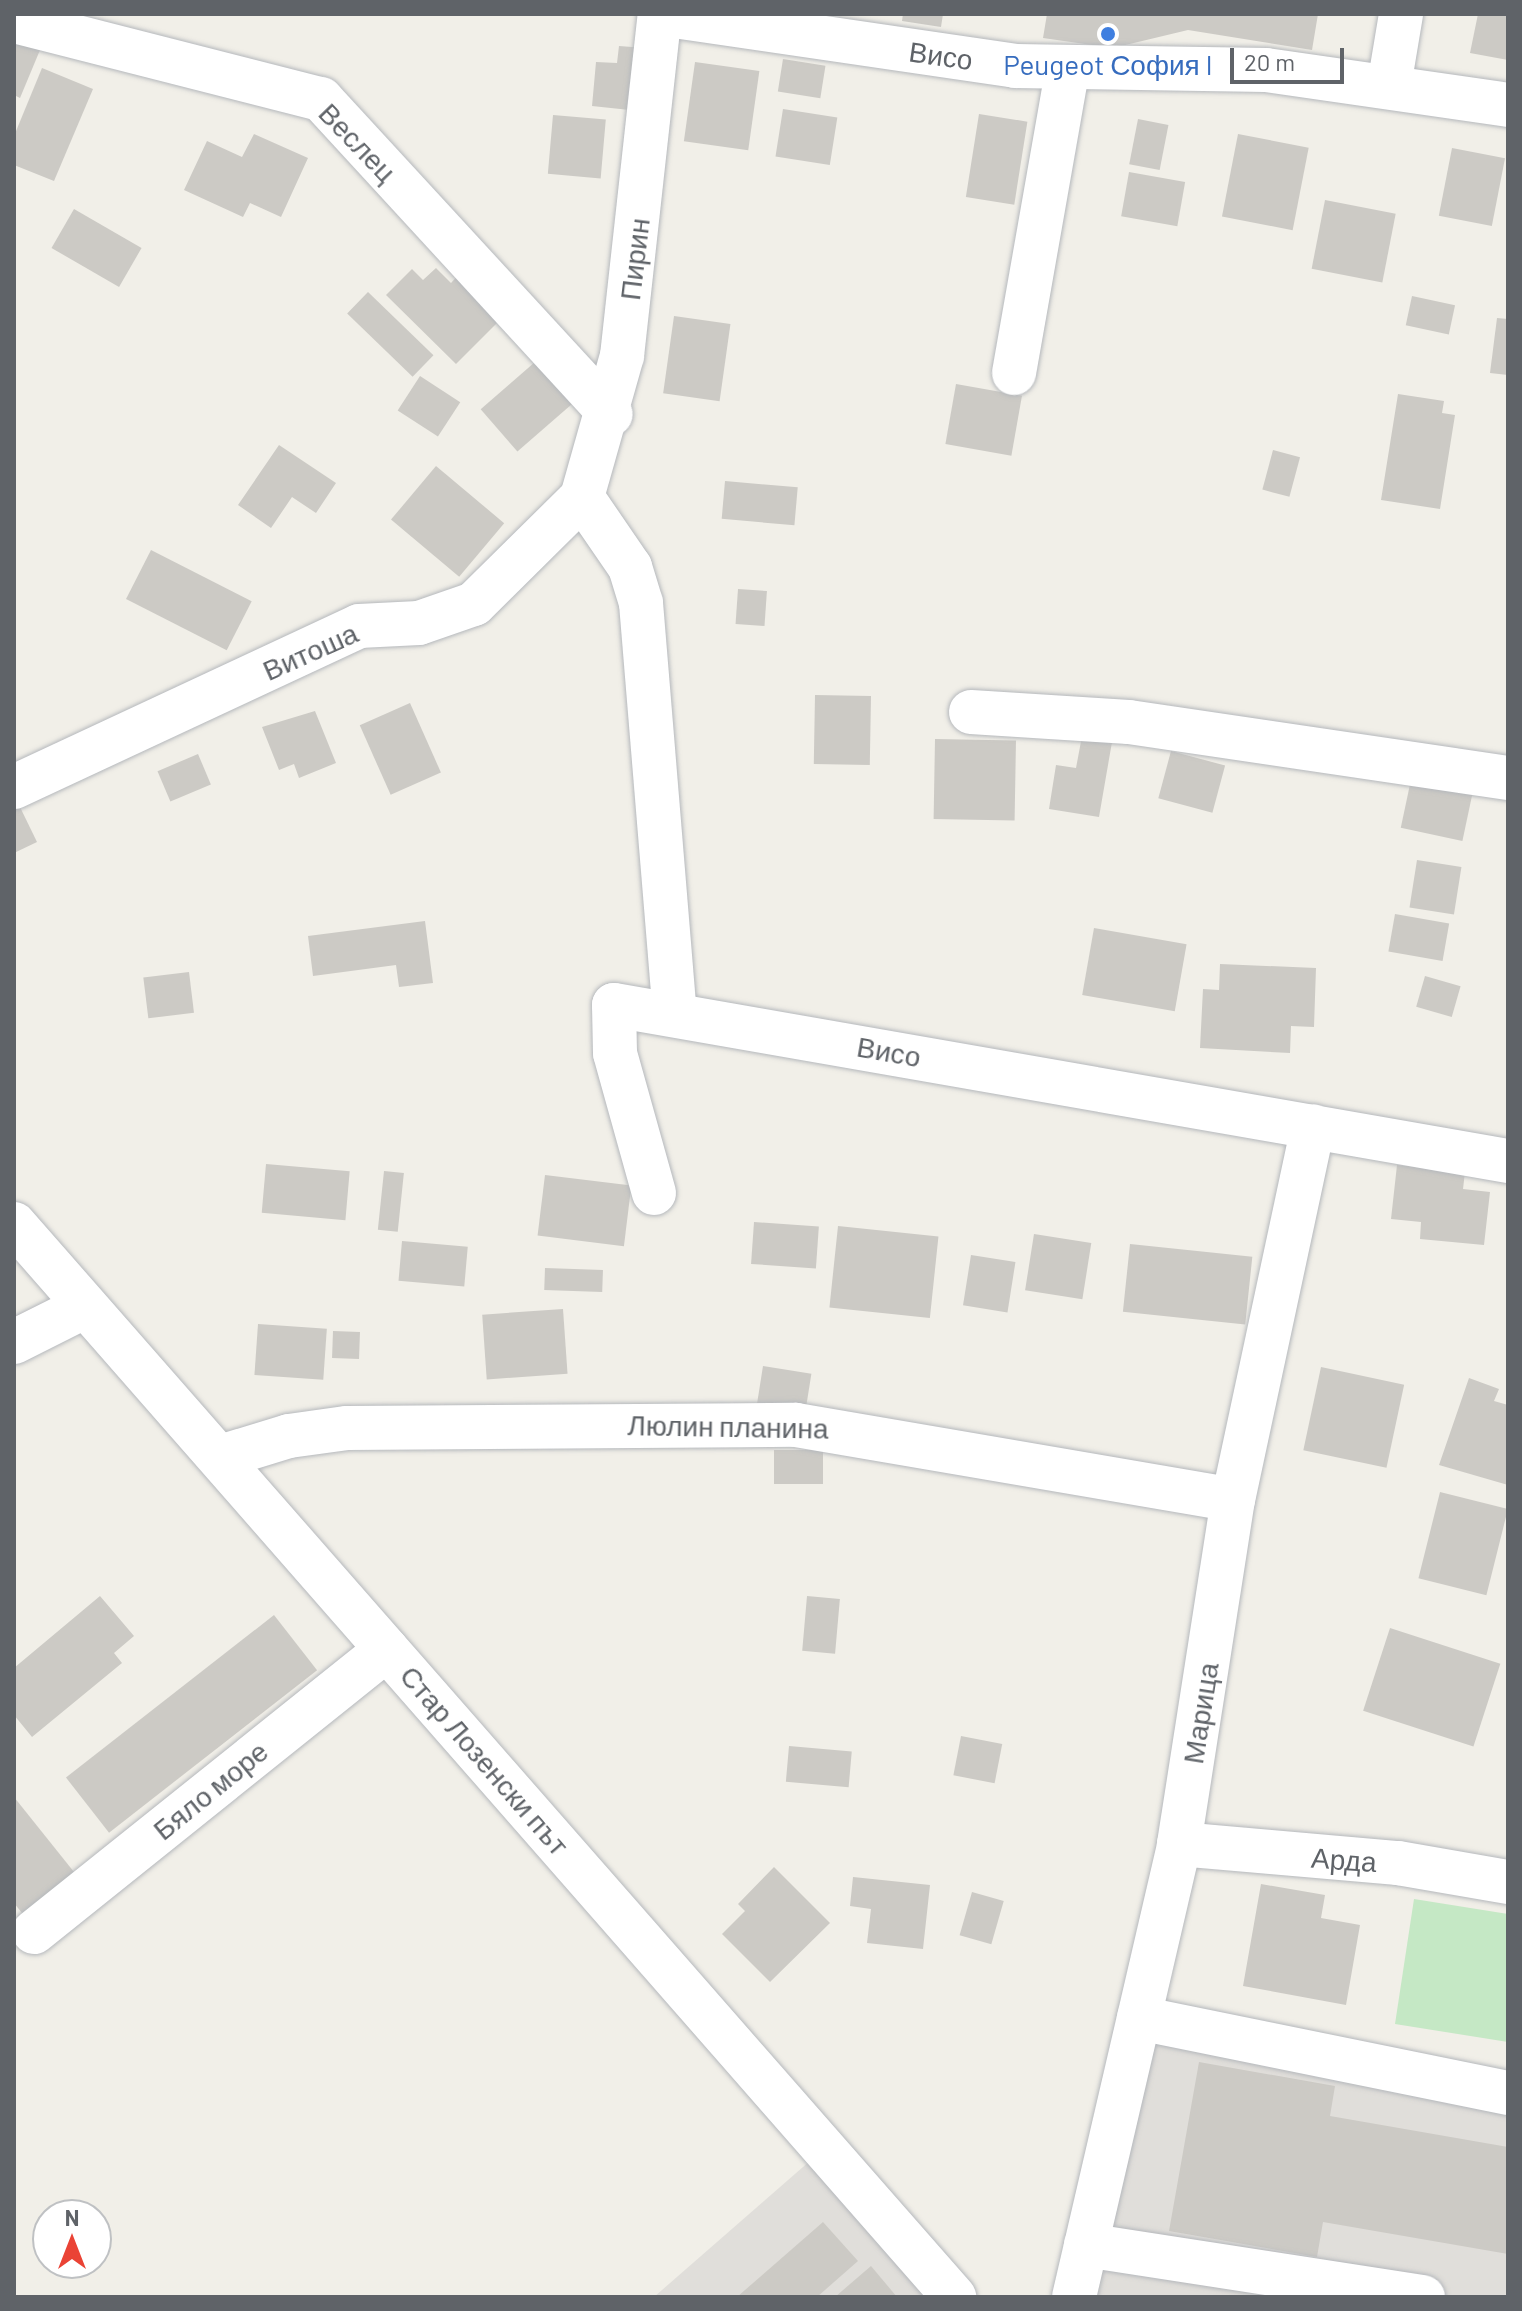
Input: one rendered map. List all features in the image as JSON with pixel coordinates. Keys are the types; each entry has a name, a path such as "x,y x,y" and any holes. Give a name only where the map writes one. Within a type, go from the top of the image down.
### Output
{"street":[{"name":"Висо","path":"660,14 1067,71 1229,69 1389,86 1508,105"},
{"name":"Пирин","path":"582,497 611,414 660,14"},
{"path":"1389,86 1401,14"},
{"name":"Веслец","path":"14,21 321,99 611,414"},
{"path":"1014,373 1067,71"},
{"path":"582,497 630,567 641,603 675,1013"},
{"name":"Витоша","path":"14,787 359,626 419,623 474,604 582,497"},
{"path":"971,712 1129,722 1508,778"},
{"name":"Висо","path":"654,1193 615,1053 614,1005 675,1013 1508,1161"},
{"name":"Марица","path":"1074,2297 1179,1844 1233,1500 1313,1126"},
{"name":"Стар Лозенски път","path":"14,1224 29,1264 86,1306 954,2297"},
{"path":"14,1342 86,1306"},
{"name":"Люлин планина","path":"220,1457 289,1436 347,1428 796,1425 1233,1500"},
{"name":"Бяло море","path":"34,1932 387,1649"},
{"name":"Арда","path":"1179,1844 1398,1863 1508,1882"},
{"path":"1139,2018 1508,2093"},
{"path":"1086,2245 1423,2297"}],"shaded area":[{"path":"1139,2013 1508,2082 1508,2297 1075,2297"},
{"path":"811,2160 926,2297 654,2297"}],"green space":[{"path":"1414,1899 1508,1914 1508,2042 1395,2024"}],"building":[{"path":"903,14 943,14 941,27 902,21"},
{"name":"Peugeot София I","path":"1047,14 1318,14 1312,50 1188,30 1113,48 1043,38"},
{"path":"1478,14 1508,14 1508,60 1470,53"},
{"path":"14,39 40,50 20,98 14,95"},
{"path":"619,46 645,48 639,111 592,106 596,62 617,63"},
{"path":"783,59 825,66 820,98 778,92"},
{"path":"695,62 759,71 748,150 684,141"},
{"path":"42,68 93,89 54,181 14,165 14,136"},
{"path":"783,109 837,118 830,165 775,156"},
{"path":"979,114 1027,122 1014,205 966,197"},
{"path":"553,115 606,120 601,178 548,174"},
{"path":"1138,119 1168,125 1160,170 1129,164"},
{"path":"254,134 308,158 281,217 250,203 243,217 184,190 207,141 242,157"},
{"path":"1238,134 1309,148 1293,230 1222,216"},
{"path":"1452,148 1505,158 1492,226 1439,216"},
{"path":"1129,172 1185,182 1177,226 1121,216"},
{"path":"1325,200 1396,214 1382,282 1312,269"},
{"path":"74,209 142,248 119,287 52,248"},
{"path":"436,268 451,283 462,271 506,314 456,364 386,295 412,269 423,280"},
{"path":"368,292 433,355 413,377 347,314"},
{"path":"1412,296 1455,305 1449,334 1406,325"},
{"path":"674,316 730,324 720,401 663,393"},
{"path":"1497,318 1508,319 1508,375 1490,373"},
{"path":"535,362 572,404 517,451 481,409"},
{"path":"420,376 460,402 438,437 398,410"},
{"path":"956,384 1022,396 1011,456 945,444"},
{"path":"1398,394 1444,401 1442,413 1455,415 1440,509 1381,500"},
{"path":"279,445 336,483 316,513 292,497 271,528 238,505"},
{"path":"1273,450 1300,457 1289,497 1262,490"},
{"path":"436,466 504,523 459,577 391,520"},
{"path":"725,481 798,487 794,525 722,519"},
{"path":"151,550 252,601 227,650 126,599"},
{"path":"738,589 767,591 764,626 736,624"},
{"path":"815,695 871,696 870,765 814,764"},
{"path":"410,703 441,772 391,795 360,725"},
{"path":"315,711 336,763 299,778 294,764 279,770 262,727"},
{"path":"1082,736 1112,742 1099,817 1049,809 1056,765 1076,768"},
{"path":"935,739 1016,740 1015,820 934,819"},
{"path":"1171,751 1225,765 1212,813 1158,798"},
{"path":"198,754 211,784 170,802 157,771"},
{"path":"1412,775 1474,788 1462,841 1401,828"},
{"path":"19,805 37,842 14,853 14,808"},
{"path":"1417,860 1461,867 1454,914 1409,907"},
{"path":"1395,914 1449,924 1443,961 1388,951"},
{"path":"425,921 433,983 399,987 396,965 313,976 308,936"},
{"path":"1094,928 1187,944 1175,1011 1082,995"},
{"path":"1220,964 1316,968 1314,1027 1291,1026 1290,1053 1200,1048 1203,989 1219,990"},
{"path":"189,972 194,1013 148,1018 143,978"},
{"path":"1425,976 1461,986 1452,1017 1416,1007"},
{"path":"266,1164 350,1171 345,1220 262,1213"},
{"path":"1397,1165 1465,1172 1463,1189 1490,1192 1484,1245 1420,1239 1421,1222 1391,1219"},
{"path":"384,1171 404,1173 398,1232 378,1230"},
{"path":"545,1175 631,1186 624,1246 538,1236"},
{"path":"754,1222 819,1227 816,1268 751,1264"},
{"path":"838,1226 938,1237 930,1318 829,1308"},
{"path":"1034,1234 1091,1243 1082,1299 1025,1290"},
{"path":"402,1241 468,1247 464,1287 399,1281"},
{"path":"1130,1244 1252,1257 1245,1324 1123,1312"},
{"path":"971,1255 1015,1262 1007,1312 963,1305"},
{"path":"545,1268 603,1270 602,1292 544,1290"},
{"path":"563,1309 568,1374 487,1379 482,1315"},
{"path":"258,1324 327,1329 323,1380 254,1375"},
{"path":"333,1331 360,1332 359,1359 332,1358"},
{"path":"763,1366 811,1374 805,1417 756,1409"},
{"path":"1321,1367 1404,1385 1386,1468 1303,1450"},
{"path":"1469,1378 1499,1389 1494,1401 1508,1405 1508,1485 1439,1465"},
{"path":"774,1450 823,1450 823,1484 774,1484"},
{"path":"1440,1492 1508,1509 1486,1595 1418,1578"},
{"path":"100,1596 134,1636 114,1653 122,1663 32,1737 14,1715 14,1668"},
{"path":"807,1596 840,1599 835,1654 802,1651"},
{"path":"274,1615 317,1670 109,1833 66,1778"},
{"path":"1390,1628 1500,1664 1473,1747 1363,1711"},
{"path":"961,1736 1002,1744 995,1783 953,1775"},
{"path":"789,1746 852,1751 849,1787 786,1782"},
{"path":"14,1797 78,1877 26,1918 14,1903"},
{"path":"774,1867 830,1923 770,1982 722,1934 745,1911 738,1904"},
{"path":"853,1877 930,1885 923,1949 867,1943 871,1909 850,1906"},
{"path":"1261,1884 1325,1895 1321,1918 1360,1925 1346,2005 1243,1986"},
{"path":"972,1892 1004,1901 991,1944 960,1935"},
{"path":"1199,2062 1335,2086 1330,2116 1508,2147 1508,2254 1323,2222 1317,2257 1169,2231"},
{"path":"823,2222 858,2261 817,2297 737,2297"},
{"path":"871,2266 897,2297 835,2297"}],"place":[{"name":"Peugeot София I","path":"1108,34"}]}
